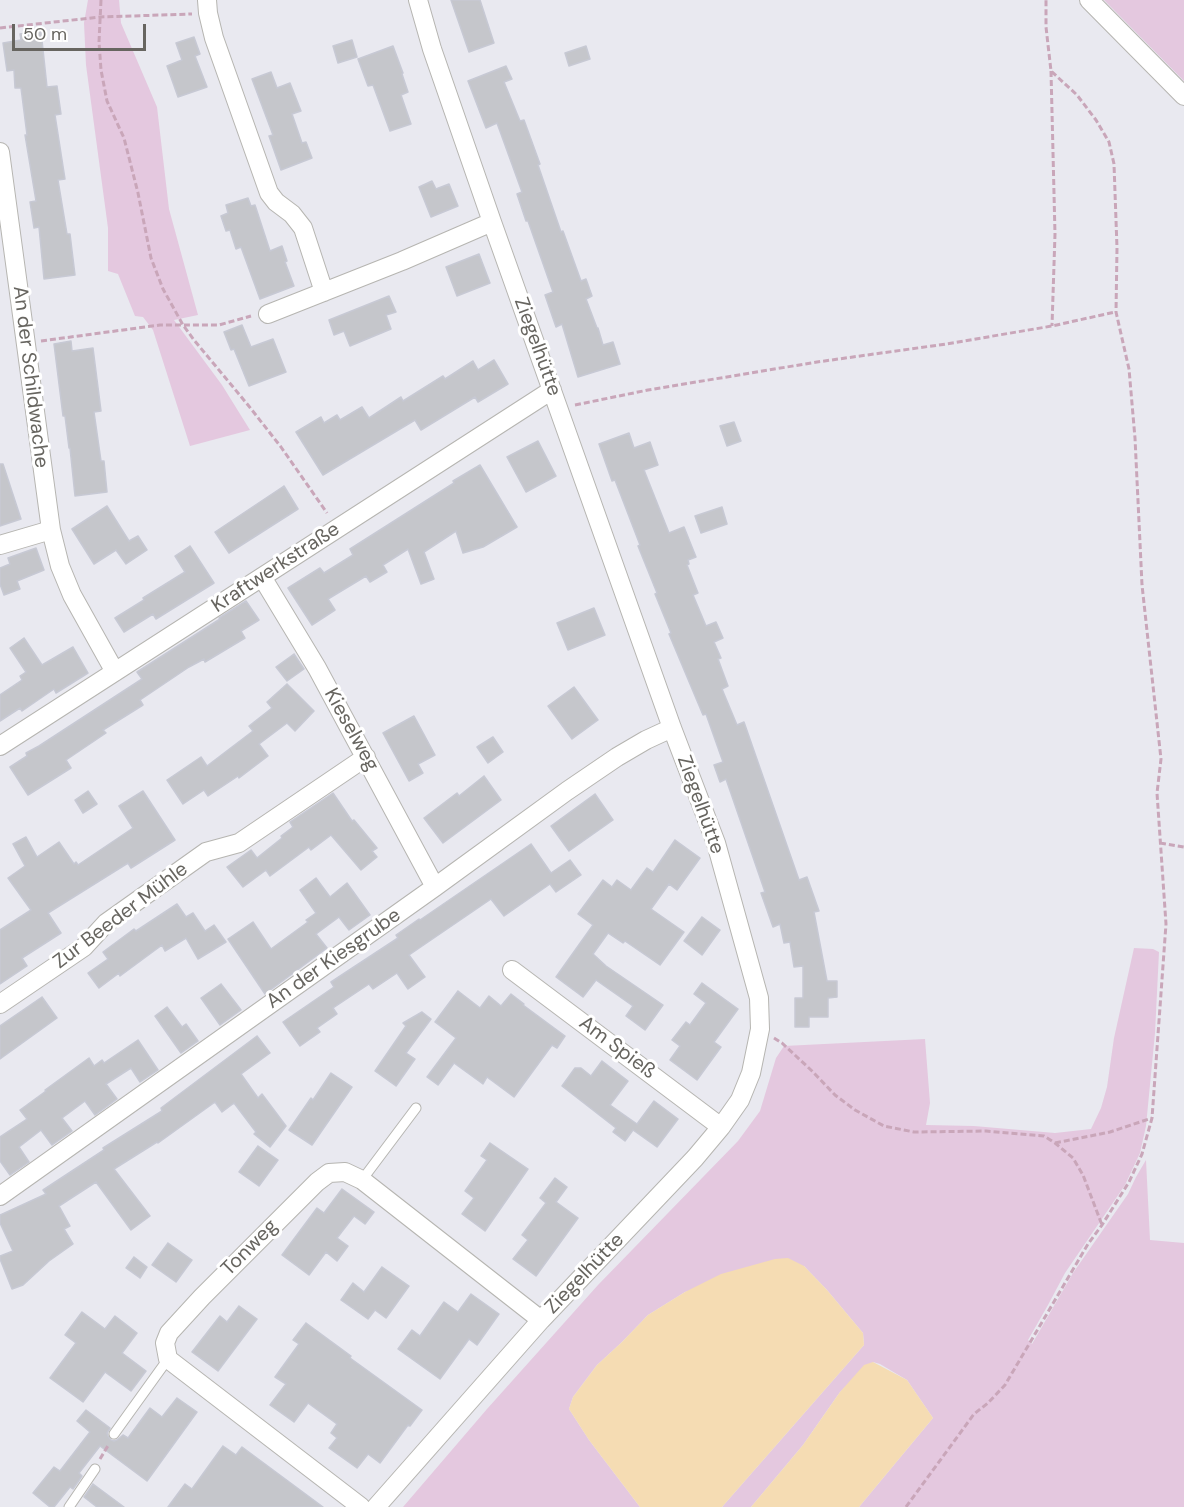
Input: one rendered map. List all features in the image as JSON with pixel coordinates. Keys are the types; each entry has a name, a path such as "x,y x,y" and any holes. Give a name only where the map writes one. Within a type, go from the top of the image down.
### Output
{"street":[{"name":"Ziegelhütte","path":"376,1507 541,1320 695,1158 721,1127 740,1100 751,1073 759,1029 759,998 716,843 672,728 492,222 432,49 418,0"},
{"path":"1089,0 1184,96"},
{"path":"207,7 222,60 270,193 303,228 324,292"},
{"name":"An der Schildwache","path":"0,152 8,272 26,343 51,530 60,566 72,595 115,672"},
{"path":"268,314 402,261 492,222"},
{"name":"Kraftwerkstraße","path":"0,746 552,390"},
{"path":"0,545 51,530"},
{"name":"Kieselweg","path":"262,577 317,668 435,886"},
{"name":"An der Kiesgrube","path":"0,1196 567,791 617,757 672,728"},
{"name":"Zur Beeder Mühle","path":"0,1004 84,947 106,923 206,852 239,843 366,757"},
{"name":"Am Spieß","path":"512,970 721,1127"},
{"name":"Tonweg","path":"168,1359 165,1343 169,1333 316,1182 329,1173 345,1172 362,1180 541,1320"},
{"path":"168,1359 361,1507"}],"lane":[{"path":"362,1180 416,1107"},
{"name":"Tonweg","path":"114,1434 168,1359"},
{"path":"69,1507 95,1469"}],"path":[{"path":"101,0 100,70 106,101 124,138 151,258 163,289 183,325 281,447 337,528"},
{"path":"1046,0 1046,27 1051,71 1055,234 1052,326"},
{"path":"0,28 207,7"},
{"path":"906,1507 974,1414 1005,1385 1083,1253 1129,1182 1142,1154 1152,1118 1166,924 1157,793 1161,759 1142,585 1136,438 1129,369 1116,312 1117,248 1114,165 1109,142 1096,120 1077,96 1051,71"},
{"path":"559,411 579,404 659,388 946,344 1052,326 1116,312"},
{"path":"26,343 160,325 219,325 259,314 268,314"},
{"path":"1160,843 1184,847"},
{"path":"759,1029 782,1043 835,1095 855,1110 884,1126 914,1132 986,1131 1044,1136 1073,1158 1083,1175 1102,1225"},
{"path":"1055,1143 1110,1132 1152,1118"},
{"path":"95,1469 114,1434"}],"shaded area":[{"path":"88,0 119,0 121,23 157,107 169,209 198,315 174,320 222,385 250,430 190,446 153,330 143,317 135,316 118,274 108,271 108,228 86,65 84,23"},
{"path":"1104,0 1184,0 1184,81"},
{"path":"1134,948 1153,949 1159,952 1155,1033 1146,1126 1140,1153 1125,1185 1065,1273 1028,1340 1032,1344 1073,1273 1128,1194 1146,1160 1150,1240 1184,1243 1184,1507 859,1507 933,1418 907,1380 873,1362 840,1392 803,1445 751,1507 722,1507 864,1345 863,1333 804,1266 685,1292 648,1315 597,1365 573,1397 569,1409 589,1440 640,1507 403,1507 598,1285 738,1141 760,1111 776,1058 784,1046 925,1039 930,1103 926,1125 974,1126 1055,1133 1091,1129 1101,1108 1107,1087 1114,1038"},
{"path":"788,1258 804,1266 827,1290 863,1333 864,1345 722,1507 640,1507 589,1440 569,1409 573,1397 597,1365 648,1315 685,1292 721,1274 775,1259"},
{"path":"873,1362 907,1380 933,1418 859,1507 751,1507 803,1445 840,1392 864,1365"}],"building":[{"path":"451,0 480,0 494,43 469,52"},
{"path":"41,31 47,87 57,86 61,114 55,115 65,179 58,180 67,234 70,234 75,275 44,279 39,227 34,228 30,202 36,201 25,135 27,135 21,88 15,88 14,70 7,71 3,43 21,40 20,34"},
{"path":"194,37 200,54 195,56 207,87 178,97 167,66 182,60 176,43"},
{"path":"352,40 357,57 338,63 333,46"},
{"path":"393,46 408,92 401,95 411,124 390,131 373,85 368,86 358,59"},
{"path":"586,46 590,59 569,66 565,53"},
{"path":"506,66 512,79 504,82 520,121 524,120 561,232 563,231 581,281 586,279 592,296 586,299 603,345 613,342 620,364 578,377 562,324 556,327 545,295 553,292 517,194 522,192 497,123 486,128 468,81"},
{"path":"271,72 277,88 290,83 301,111 292,114 302,143 306,142 312,158 281,170 269,136 273,135 252,79"},
{"path":"432,181 436,189 449,184 458,206 431,217 419,187"},
{"path":"248,198 251,206 255,205 270,251 282,246 294,286 260,299 241,247 236,249 230,230 226,231 221,216 228,213 226,205"},
{"path":"479,254 490,283 457,296 446,267"},
{"path":"389,296 396,312 386,315 391,329 350,346 344,331 334,335 329,320"},
{"path":"242,325 251,347 273,339 286,372 249,386 234,349 231,350 224,332"},
{"path":"71,341 72,351 93,348 101,411 94,412 101,461 104,461 107,492 75,496 54,344"},
{"path":"494,360 508,384 478,402 475,397 421,430 415,420 323,475 296,432 321,417 324,423 337,415 340,420 362,407 369,418 401,397 403,401 443,376 445,379 473,361 478,370"},
{"path":"734,422 741,441 727,446 720,426"},
{"path":"629,433 634,448 650,442 658,465 644,470 669,533 684,527 696,557 688,560 687,565 698,593 693,595 706,626 716,622 723,638 714,642 721,658 718,659 728,686 722,689 737,725 744,722 799,880 807,877 819,911 814,912 827,981 837,981 837,997 828,998 828,1017 809,1017 809,1027 795,1027 795,998 803,998 803,966 794,967 790,942 784,943 780,924 773,927 761,893 765,892 726,779 720,782 714,765 723,762 706,714 703,715 669,634 671,633 655,594 657,593 638,546 640,545 615,480 612,481 599,444"},
{"path":"538,441 556,476 526,492 507,457"},
{"path":"0,464 3,464 21,519 0,526"},
{"path":"480,465 517,527 483,547 463,553 456,531 424,552 434,579 421,584 408,549 383,565 387,572 370,582 366,576 328,599 335,610 312,625 288,588 320,568 324,573 353,555 350,549"},
{"path":"284,486 298,509 229,553 215,532"},
{"path":"107,506 129,541 138,536 147,550 126,564 116,550 94,564 72,529"},
{"path":"722,507 727,524 701,533 695,516"},
{"path":"190,546 214,583 156,619 153,614 124,632 115,618 185,572 175,556"},
{"path":"36,548 44,570 17,581 20,589 4,595 0,584 0,568 10,564 8,558"},
{"path":"246,601 259,620 241,631 245,638 205,662 204,659 189,667 140,700 143,705 103,730 106,733 66,760 71,768 28,795 10,767 27,756 26,753 142,679 137,672"},
{"path":"594,608 605,635 568,650 557,623"},
{"path":"24,638 42,665 73,647 88,673 56,693 54,689 22,711 20,708 0,721 0,695 22,680 20,676 26,672 10,648"},
{"path":"294,654 304,669 287,681 276,667"},
{"path":"287,684 314,711 295,731 287,723 259,744 268,756 239,778 238,776 208,796 204,790 183,804 167,780 201,757 207,766 253,731 249,726 272,708 267,702"},
{"path":"574,687 598,720 572,739 548,706"},
{"path":"414,716 435,755 418,764 423,773 409,781 383,733"},
{"path":"493,737 503,752 488,763 477,747"},
{"path":"484,776 501,800 443,843 424,818 457,793 459,796"},
{"path":"88,791 97,804 83,813 75,800"},
{"path":"143,791 175,840 131,868 128,863 48,913 61,933 22,958 27,966 0,984 0,930 31,910 8,878 25,866 13,844 26,837 37,857 59,842 74,864 76,862 78,865 133,828 119,806"},
{"path":"333,793 352,821 354,820 377,848 372,851 377,857 361,870 331,835 311,850 309,847 270,876 266,870 243,887 227,867 251,850 257,858 293,827 290,822"},
{"path":"595,794 613,820 569,851 551,826"},
{"path":"675,840 700,858 677,890 669,884 651,909 684,932 660,965 625,941 623,943 608,933 593,954 606,966 663,1005 645,1030 626,1016 633,1006 596,980 583,997 556,977 593,925 578,914 603,880 612,887 617,880 631,890 647,868 653,872"},
{"path":"531,844 551,873 570,860 581,875 556,892 550,884 504,916 491,899 409,955 425,977 408,989 397,973 373,989 369,984 333,1008 337,1014 317,1028 320,1032 300,1046 283,1022 334,987 331,982 398,938 396,935"},
{"path":"316,878 330,897 347,883 370,915 349,930 339,917 316,934 327,948 265,994 228,939 253,922 271,949 308,922 306,920 316,913 300,890"},
{"path":"177,904 186,917 193,913 205,931 214,925 226,942 198,959 186,938 165,951 162,945 120,976 119,973 99,988 88,973 108,959 103,952 134,929 136,931"},
{"path":"702,917 720,930 702,955 684,941"},
{"path":"702,983 738,1009 714,1042 721,1047 697,1080 670,1060 680,1046 672,1040 686,1022 690,1025 706,1003 694,994"},
{"path":"221,984 241,1010 220,1025 201,998"},
{"path":"458,991 480,1008 489,996 501,1006 511,994 565,1036 557,1048 552,1045 514,1097 487,1077 483,1084 454,1063 438,1085 427,1077 456,1038 435,1022"},
{"path":"42,997 57,1018 0,1059 0,1026"},
{"path":"167,1007 182,1027 186,1024 198,1041 181,1053 155,1016"},
{"path":"422,1012 431,1019 406,1053 415,1059 396,1086 375,1071 406,1026 403,1023"},
{"path":"257,1036 270,1053 241,1074 258,1098 262,1094 286,1126 270,1147 254,1134 256,1132 234,1103 222,1112 215,1102 158,1143 114,1169 150,1216 131,1230 96,1182 59,1206 70,1226 64,1229 73,1244 49,1261 23,1285 12,1289 0,1256 13,1251 0,1223 0,1215 46,1194 43,1190 104,1150 103,1148 162,1111 161,1108"},
{"path":"138,1040 158,1070 140,1082 131,1068 106,1084 117,1099 95,1115 85,1101 62,1118 72,1131 52,1145 41,1130 19,1147 29,1162 10,1175 0,1161 0,1137 27,1119 20,1110 89,1058 94,1066 102,1060 104,1063"},
{"path":"602,1061 628,1081 610,1105 637,1124 654,1101 678,1119 657,1147 633,1130 625,1141 613,1132 616,1128 562,1086 575,1068 581,1068 591,1076"},
{"path":"331,1073 352,1087 312,1145 289,1130"},
{"path":"490,1143 528,1169 485,1231 462,1214 474,1198 465,1191 487,1160 481,1156"},
{"path":"258,1146 278,1160 259,1186 239,1172"},
{"path":"555,1178 567,1187 556,1202 578,1218 536,1276 513,1259 528,1240 522,1235 546,1203 540,1198"},
{"path":"342,1189 374,1212 365,1224 354,1216 337,1238 348,1246 337,1261 326,1252 309,1275 282,1255 317,1208 324,1213"},
{"path":"168,1243 192,1260 176,1282 152,1265"},
{"path":"134,1257 147,1267 140,1278 126,1268"},
{"path":"382,1267 409,1286 386,1318 375,1310 368,1319 341,1300 353,1283 364,1292"},
{"path":"471,1294 499,1314 477,1345 469,1339 440,1379 398,1349 412,1330 420,1336 444,1302 458,1312"},
{"path":"239,1306 257,1319 218,1371 192,1352 220,1316 227,1322"},
{"path":"82,1312 105,1329 115,1316 137,1333 122,1353 146,1371 131,1391 105,1372 83,1402 50,1378 76,1343 65,1335"},
{"path":"306,1323 422,1410 380,1463 368,1454 357,1468 329,1448 337,1438 331,1433 337,1424 308,1403 294,1422 270,1405 286,1384 275,1377 299,1344 293,1340"},
{"path":"177,1398 197,1412 147,1481 100,1446 79,1473 82,1476 73,1489 70,1487 54,1507 50,1507 33,1493 54,1467 60,1471 90,1432 77,1421 86,1410 110,1428 107,1433 114,1441 123,1435 128,1438 150,1408 162,1417"},
{"path":"223,1446 236,1455 242,1447 323,1507 168,1507 185,1484 192,1489"},
{"path":"93,1484 124,1507 97,1507 84,1497"}]}
